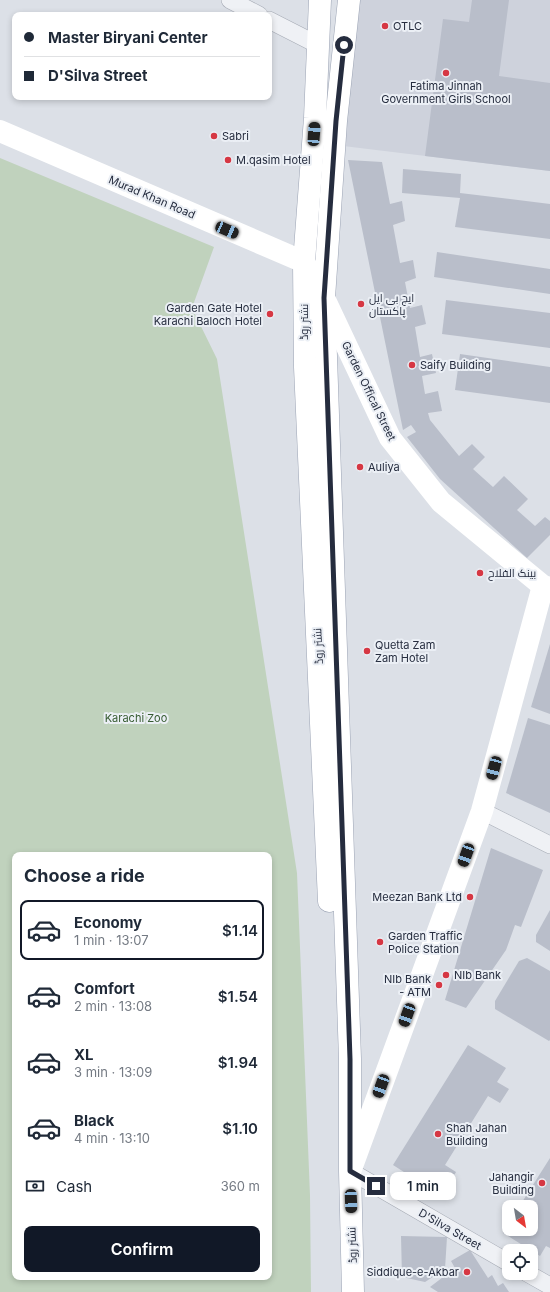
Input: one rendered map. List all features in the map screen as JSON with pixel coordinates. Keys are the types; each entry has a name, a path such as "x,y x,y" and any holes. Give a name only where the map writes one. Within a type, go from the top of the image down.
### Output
{"main road":[{"name":"نشتر روڈ","path":"320,0 315,118 304,262 305,375 338,1105 340,1292"},
{"name":"نشتر روڈ","path":"349,0 336,121 324,298 349,1051 353,1292"},
{"name":"Murad Khan Road","path":"0,131 304,262"},
{"name":"Garden Offical Street","path":"304,262 324,298 390,438 441,502 547,587"},
{"path":"350,1171 482,811 547,587"}],"street":[{"path":"230,0 253,12"},
{"path":"272,22 318,46"},
{"path":"482,811 550,845"},
{"name":"D'Silva Street","path":"350,1171 502,1259"},
{"path":"538,1279 550,1286"}],"shaded area":[{"name":"Fatima Jinnah Government Girls School","path":"350,0 550,0 550,171 335,145"}],"green space":[{"name":"Karachi Zoo","path":"0,158 214,247 192,308 217,359 297,873 310,1195 311,1292 0,1292"}],"building":[{"path":"472,0 509,0 499,76 550,83 550,171 425,156 443,19 469,22"},
{"name":"Saify Building","path":"348,160 382,162 390,204 402,201 405,221 393,225 400,263 413,260 416,278 405,282 410,308 422,305 426,324 415,327 420,357 432,354 436,373 422,376 425,394 438,391 442,411 428,413 430,420 459,456 472,444 485,457 473,469 493,487 504,476 528,499 517,510 535,526 545,517 550,521 550,535 527,558 440,479 407,437 416,432 411,425 403,430"},
{"path":"403,169 461,174 460,193 550,204 550,239 455,227 460,198 402,193"},
{"path":"437,252 550,269 550,294 434,277"},
{"path":"446,300 550,313 550,348 442,334"},
{"path":"460,354 550,367 550,403 455,390"},
{"path":"550,644 550,714 531,707"},
{"path":"528,718 550,725 550,813 506,793"},
{"path":"491,848 543,870 521,927 515,925 506,950 466,1008 445,1000"},
{"path":"550,910 550,951 536,942 536,935"},
{"path":"527,958 550,971 549,1041 495,1009 495,1001 519,961"},
{"name":"Shah Jahan Building","path":"468,1045 506,1068 497,1082 509,1089 500,1103 488,1096 445,1165 456,1172 448,1186 436,1178 429,1188 393,1165"},
{"name":"Jahangir Building","path":"550,1158 550,1248 546,1246 540,1256 538,1255 538,1244 521,1244 508,1236 538,1236 538,1200 523,1200"},
{"path":"401,1236 447,1237 445,1269 425,1282 402,1277"},
{"name":"Siddique-e-Akbar","path":"470,1250 488,1278 492,1275 498,1286 503,1283 509,1292 438,1292 430,1287 455,1268 451,1261"}],"place":[{"name":"OTLC","path":"385,26"},
{"name":"Fatima Jinnah Government Girls School","path":"446,73"},
{"name":"Sabri","path":"214,136"},
{"name":"M.qasim Hotel","path":"228,160"},
{"name":"ایچ بی ایل پاکستان","path":"361,304"},
{"name":"Garden Gate Hotel Karachi Baloch Hotel","path":"270,314"},
{"name":"Saify Building","path":"412,365"},
{"name":"Auliya","path":"360,467"},
{"name":"بینک الفلاح","path":"480,573"},
{"name":"Quetta Zam Zam Hotel","path":"367,651"},
{"name":"Meezan Bank Ltd","path":"470,897"},
{"name":"Garden Traffic Police Station","path":"380,942"},
{"name":"NIb Bank","path":"446,975"},
{"name":"NIb Bank - ATM","path":"439,985"},
{"name":"Shah Jahan Building","path":"438,1134"},
{"name":"Jahangir Building","path":"542,1183"},
{"name":"Siddique-e-Akbar","path":"467,1272"}],"route":[{"path":"344,45 336,121 324,298 350,1059 350,1171 376,1186"}]}
